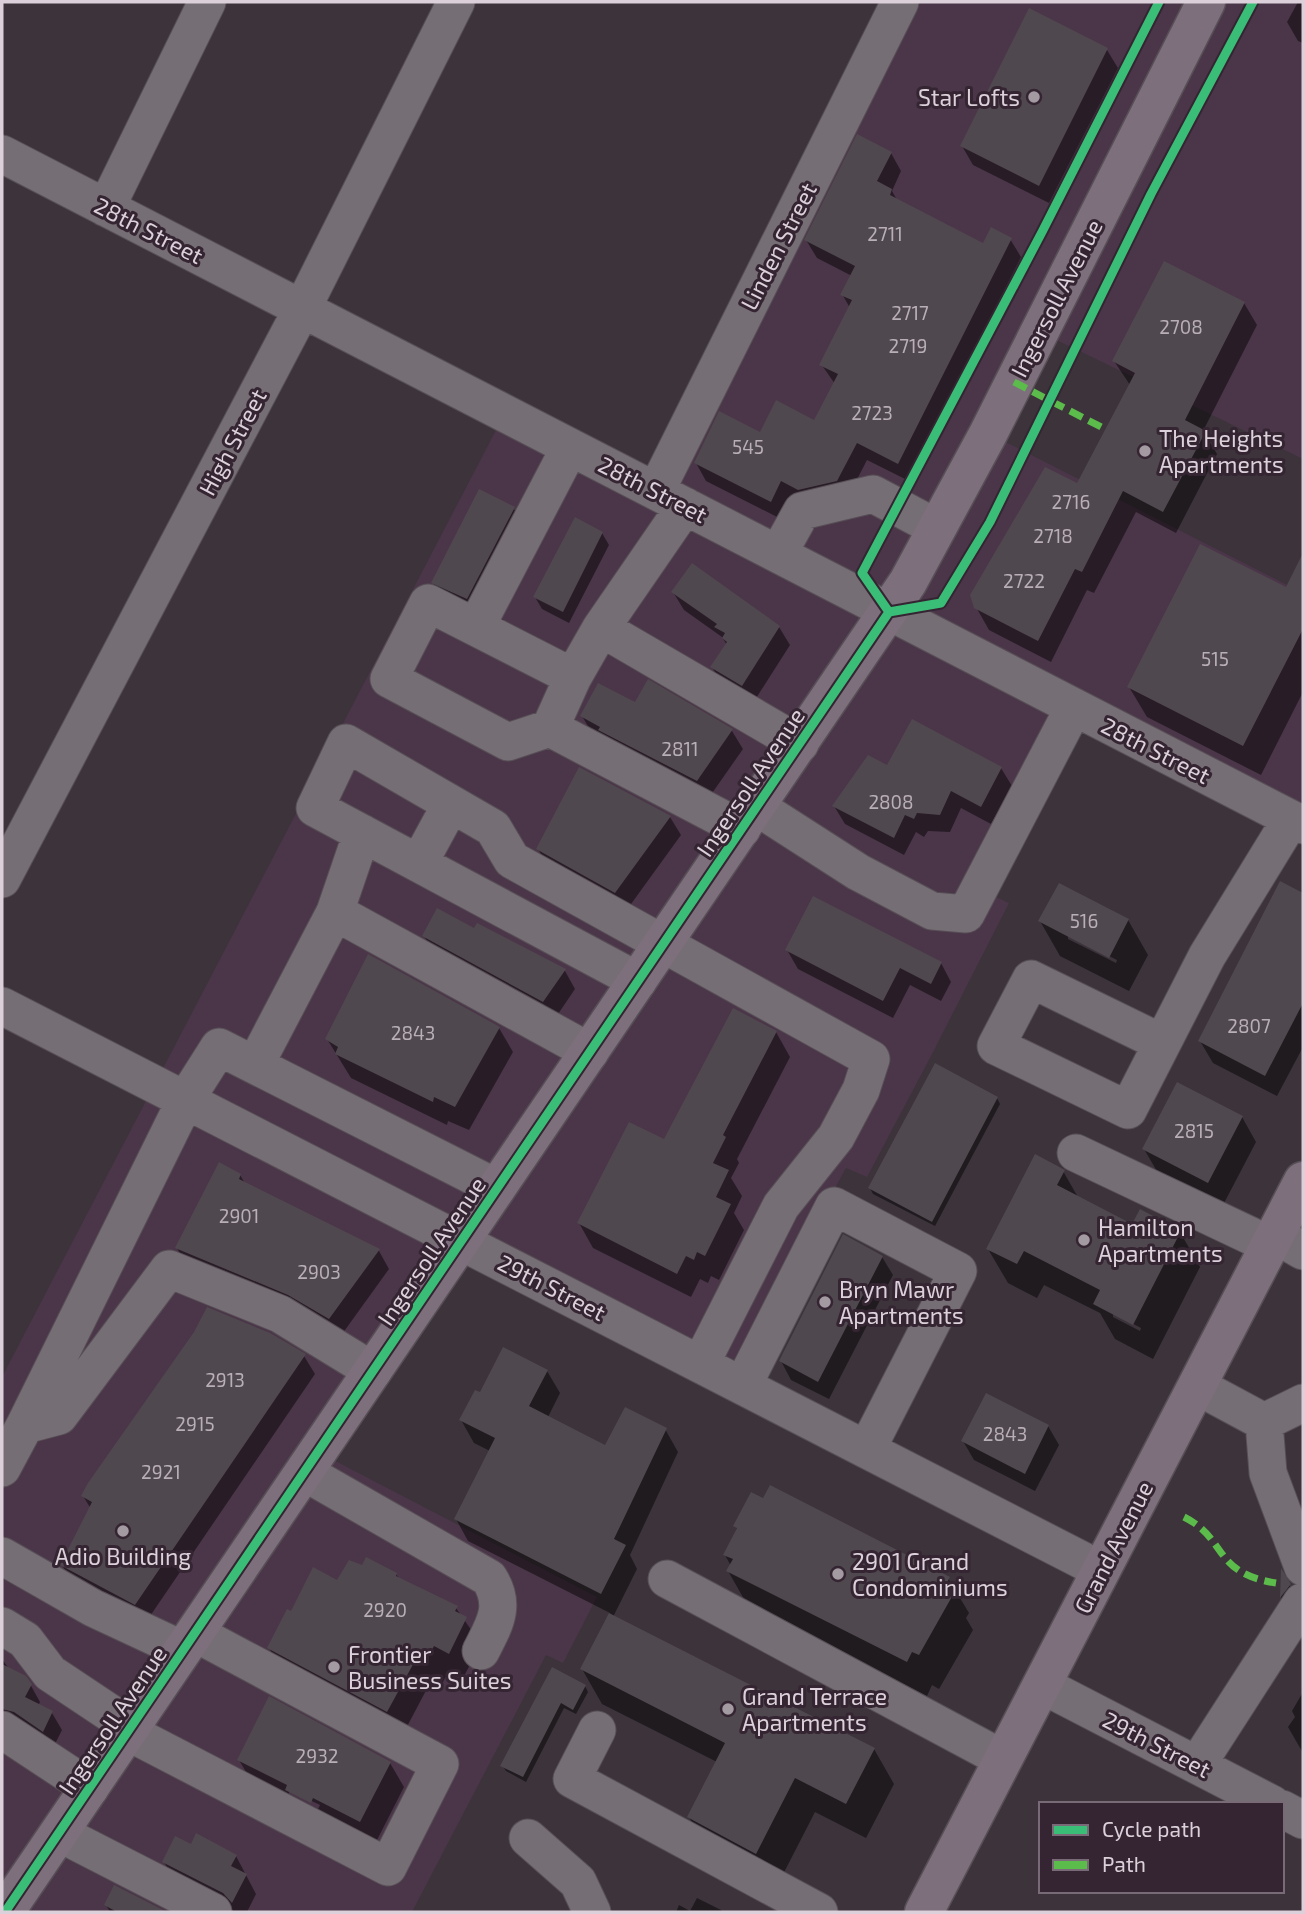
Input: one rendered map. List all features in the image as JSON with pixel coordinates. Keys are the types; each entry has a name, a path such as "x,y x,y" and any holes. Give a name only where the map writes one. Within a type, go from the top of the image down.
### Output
{"main road":[{"name":"Ingersoll Avenue","path":"10,1899 90,1788 889,612 937,528 1206,2"},
{"name":"Grand Avenue","path":"924,1912 1197,1386 1283,1244 1303,1181"}],"street":[{"path":"106,208 207,2"},
{"name":"High Street","path":"2,879 302,309 456,2"},
{"name":"Linden Street","path":"550,728 573,677 670,498 900,2"},
{"name":"28th Street","path":"2,154 1297,822"},
{"path":"476,627 570,447"},
{"path":"778,554 802,511 873,494 937,528"},
{"path":"573,677 428,603 389,679 509,742 550,728 749,818 932,911 966,914 1073,707"},
{"path":"601,628 800,744"},
{"path":"638,981 315,808 346,743 493,828 512,860 871,1059 861,1090 836,1137 782,1206 701,1363"},
{"path":"419,863 451,804"},
{"path":"1162,1043 1213,944 1297,822"},
{"path":"255,1065 335,912 362,833"},
{"path":"335,912 590,1052"},
{"name":"29th Street","path":"2,1006 1101,1570"},
{"path":"2,1468 186,1099 219,1047 497,1188"},
{"path":"1076,1153 1283,1244"},
{"path":"743,1385 834,1206 929,1254 958,1271 867,1449"},
{"path":"25,1425 59,1416 169,1269 280,1314 373,1371"},
{"path":"1197,1386 1264,1423"},
{"path":"1264,1423 1303,1403"},
{"path":"1197,1765 1302,1584 1268,1473 1264,1423"},
{"path":"304,1472 489,1578 497,1590 500,1615 481,1651"},
{"path":"2,1556 93,1608 189,1641 440,1764 388,1867 129,1730 50,1673 25,1640 2,1626"},
{"path":"667,1579 1003,1759"},
{"name":"29th Street","path":"1042,1685 1268,1802"},
{"path":"2,1730 90,1788"},
{"path":"597,1730 572,1779 760,1883 819,1912"},
{"path":"1284,1810 1303,1820"},
{"path":"59,1833 213,1912"},
{"path":"528,1838 578,1882 592,1912"}],"shaded area":[{"path":"900,2 1303,2 1303,459 1040,332 988,433 1303,593 1303,825 1083,712 972,886 1009,903 931,1056 867,1177 846,1168 731,1379 462,1241 318,1452 597,1597 563,1663 546,1655 412,1912 2,1912 2,1377 505,413 655,491"}],"building":[{"name":"Star Lofts","path":"1029,8 1108,48 1039,186 960,146"},
{"path":"857,134 892,152 877,181 892,189 890,195 983,243 991,227 1012,238 898,464 857,443 837,481 798,490 781,481 771,502 694,463 719,411 760,432 776,400 814,420 838,374 819,365 852,300 840,295 855,266 804,240"},
{"path":"1164,261 1245,302 1185,420 1206,431 1163,512 1123,491 1082,572 1075,569 1038,641 974,608 970,595 1045,467 1077,483 1135,373 1112,361"},
{"path":"479,489 515,507 467,599 431,583"},
{"path":"575,517 603,532 563,612 533,597"},
{"path":"1200,544 1286,587 1303,553 1303,629 1243,746 1127,687"},
{"path":"692,563 780,626 742,686 710,667 727,642 722,638 725,633 714,627 717,624 671,592"},
{"path":"648,679 733,729 697,781 598,730 600,727 580,716 598,683 635,702"},
{"path":"912,719 1002,767 981,807 951,791 940,815 917,813 914,819 905,815 894,838 832,806 868,755 887,765"},
{"path":"579,767 671,816 615,893 536,849"},
{"path":"1280,881 1303,893 1303,1003 1265,1076 1198,1041"},
{"path":"1059,883 1129,919 1109,958 1038,921"},
{"path":"813,896 942,962 931,984 900,968 883,1001 785,950"},
{"path":"437,908 474,928 477,923 566,969 543,1002 422,936"},
{"path":"368,954 500,1027 455,1107 434,1097 433,1102 335,1054 338,1047 325,1039"},
{"path":"733,1008 777,1031 723,1135 726,1137 713,1163 729,1170 716,1197 731,1204 705,1256 697,1252 694,1260 686,1256 677,1274 577,1223 629,1122 664,1139"},
{"path":"935,1063 998,1097 932,1222 868,1188"},
{"path":"1177,1082 1243,1116 1208,1183 1142,1149"},
{"name":"Hamilton Apartments","path":"1035,1154 1065,1170 1057,1185 1132,1224 1140,1209 1181,1231 1133,1325 1093,1304 1100,1290 1024,1251 1017,1264 986,1249"},
{"path":"219,1162 241,1174 239,1179 380,1249 329,1319 288,1295 175,1248"},
{"name":"Bryn Mawr Apartments","path":"843,1234 883,1256 818,1382 779,1361"},
{"path":"207,1307 270,1333 306,1354 135,1605 60,1565 92,1502 81,1496 88,1483 194,1332"},
{"path":"503,1347 548,1370 529,1406 605,1445 625,1407 667,1428 614,1539 626,1545 601,1594 454,1519 495,1438 459,1420 475,1390 480,1392"},
{"path":"986,1393 1049,1425 1025,1474 961,1441"},
{"name":"2901 Grand Condominiums","path":"770,1485 950,1577 944,1588 954,1593 919,1655 912,1652 907,1662 726,1571 733,1559 723,1555 737,1528 733,1526 751,1492 763,1498"},
{"path":"366,1557 397,1573 396,1576 458,1606 455,1611 467,1617 449,1654 434,1646 425,1664 416,1659 387,1712 267,1648 287,1609 291,1611 313,1567 337,1580 349,1560 362,1565"},
{"path":"1281,1568 1291,1584 1280,1598"},
{"name":"Grand Terrace Apartments","path":"609,1613 875,1748 846,1804 795,1778 756,1854 687,1817 725,1743 580,1669"},
{"path":"2,1664 26,1676 32,1684 25,1697 53,1711 43,1732 14,1712 2,1709"},
{"path":"552,1667 586,1685 573,1710 561,1703 523,1777 500,1766"},
{"path":"269,1696 391,1762 360,1822 313,1798 311,1803 285,1790 287,1785 237,1760"},
{"path":"196,1833 237,1855 231,1866 247,1874 232,1903 223,1893 162,1862 175,1836 191,1844"},
{"path":"114,1885 167,1912 117,1912 104,1905"}],"marked path":[{"path":"1014,382 1105,429"},
{"path":"1184,1517 1208,1535 1230,1564 1241,1572 1276,1583"}],"cycle path":[{"path":"889,612 862,573 1042,232 1159,2"},
{"path":"889,612 941,603 990,522 1151,194 1253,2"},
{"path":"5,1912 889,612"}],"place":[{"name":"Star Lofts","path":"1034,97"},
{"name":"The Heights Apartments","path":"1145,451"},
{"name":"Hamilton Apartments","path":"1084,1240"},
{"name":"Bryn Mawr Apartments","path":"825,1302"},
{"name":"Adio Building","path":"123,1531"},
{"name":"2901 Grand Condominiums","path":"838,1574"},
{"name":"Frontier Business Suites","path":"334,1667"},
{"name":"Grand Terrace Apartments","path":"728,1709"}]}
